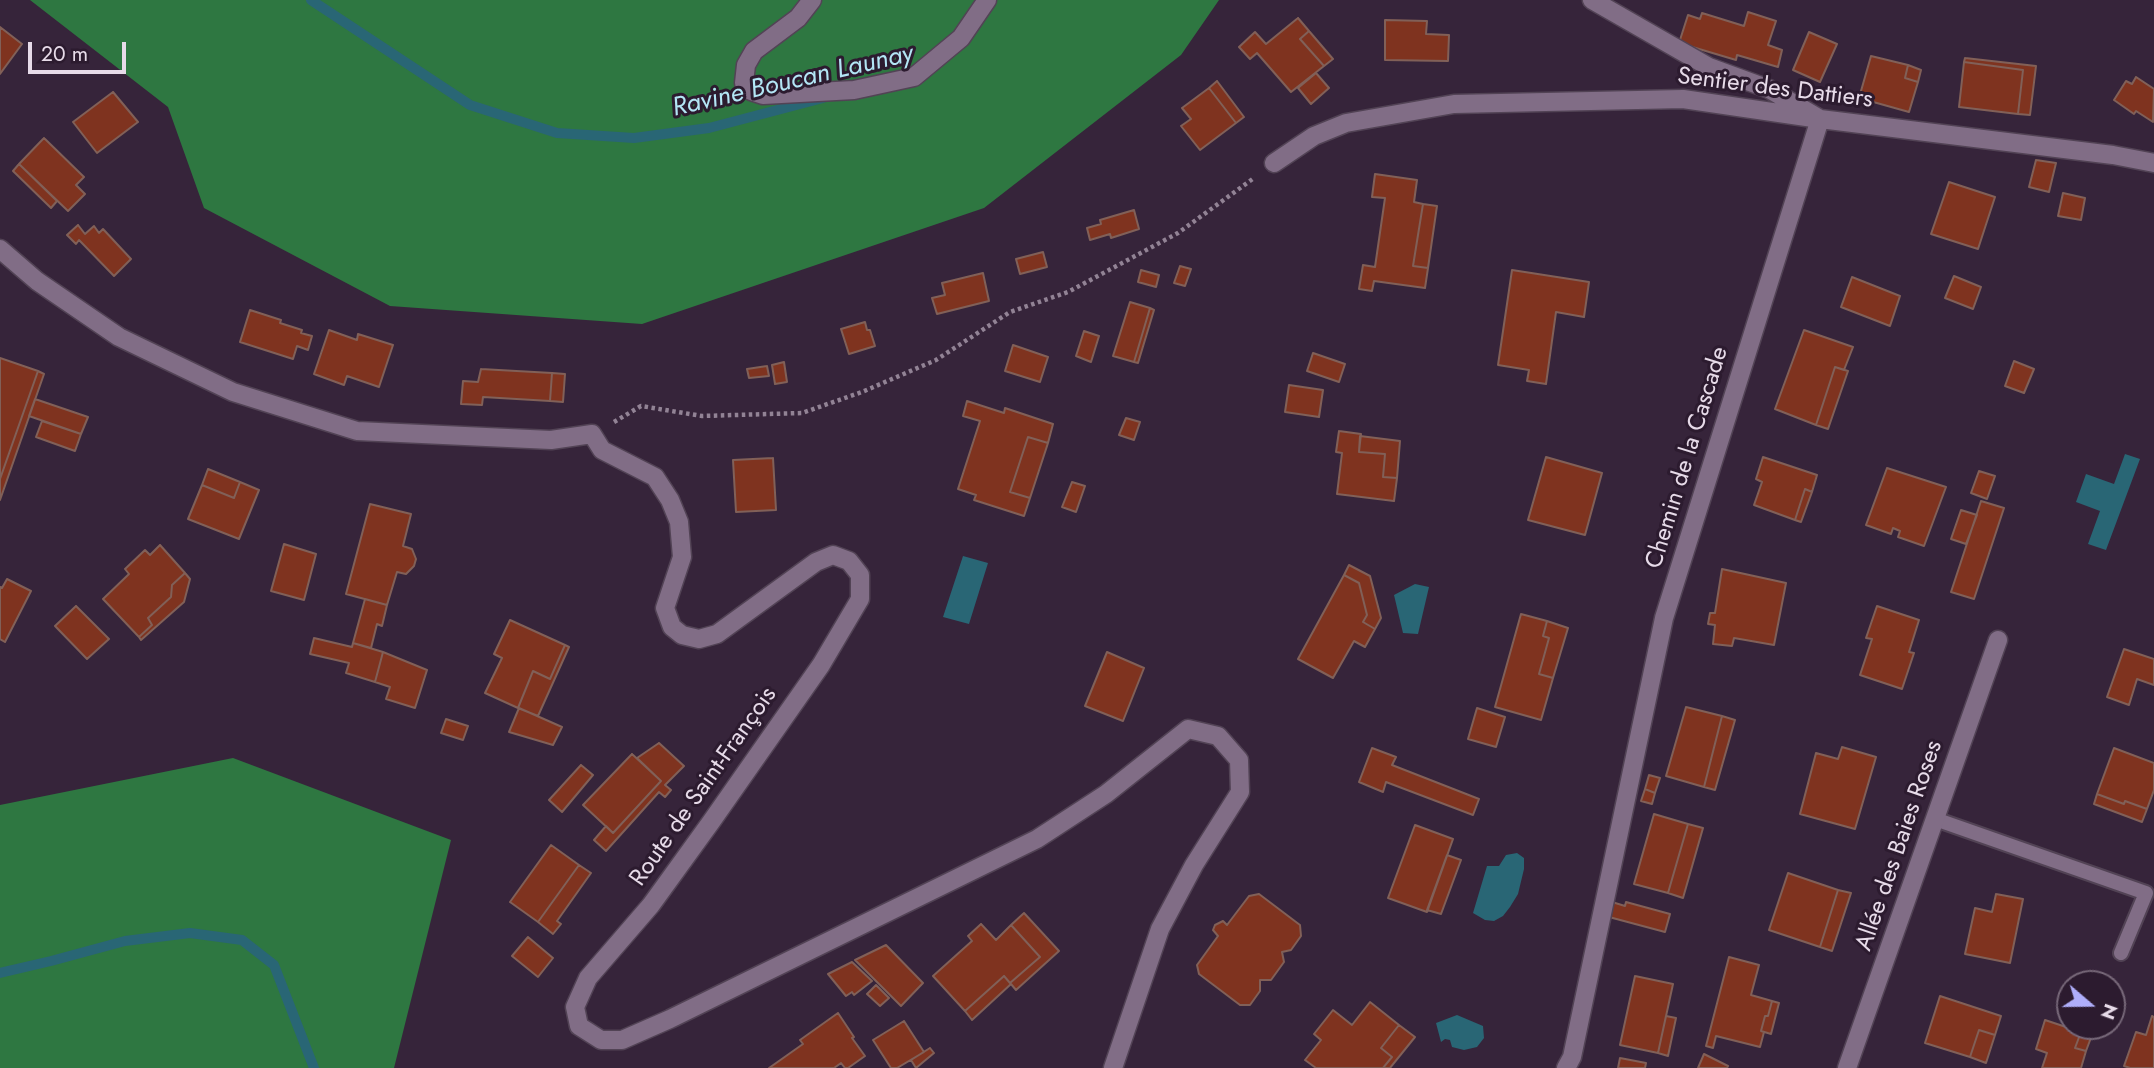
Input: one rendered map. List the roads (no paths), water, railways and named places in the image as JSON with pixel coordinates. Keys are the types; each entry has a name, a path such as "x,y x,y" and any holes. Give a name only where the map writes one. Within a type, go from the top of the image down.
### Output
{"street":[{"path":"813,0 798,18 754,51 746,65 744,83 751,92 763,95 855,90 914,77 961,38 987,0"},
{"path":"1592,0 1709,67 1769,89 1820,119"},
{"name":"Sentier des Dattiers","path":"1274,163 1314,136 1346,123 1454,104 1683,99 1820,119 2100,153 2154,163"},
{"name":"Chemin de la Cascade","path":"1566,1068 1572,1057 1664,618 1820,119"},
{"name":"Route de Saint-François","path":"0,249 37,281 119,337 233,392 345,428 370,432 551,440 592,434 602,450 655,477 670,500 679,522 682,557 665,608 672,627 682,635 699,639 717,634 816,562 833,555 849,561 860,575 860,599 821,665 650,905 588,978 575,1007 579,1026 601,1040 622,1040 670,1019 1037,839 1106,794 1188,729 1218,736 1239,760 1240,792 1194,865 1160,929 1113,1068"},
{"name":"Allée des Baies Roses","path":"1847,1068 1998,640"}],"lane":[{"path":"1935,820 2146,893 2121,953"}],"water":[{"path":"2125,454 2140,459 2106,550 2088,544 2100,511 2076,502 2086,474 2114,484"},
{"path":"963,556 988,563 969,624 943,617"},
{"path":"1415,584 1429,587 1418,634 1403,633 1394,595"},
{"path":"1517,853 1524,858 1524,869 1518,894 1510,907 1503,916 1494,921 1485,920 1473,913 1487,866 1499,866 1506,855"},
{"path":"1457,1015 1483,1026 1484,1038 1477,1047 1464,1050 1452,1047 1450,1040 1441,1042 1436,1023"}],"waterway":[{"name":"Ravine Boucan Launay","path":"311,0 470,105 557,133 634,138 709,128 823,98"},
{"path":"0,973 125,941 190,933 242,940 274,965 314,1068"}]}
